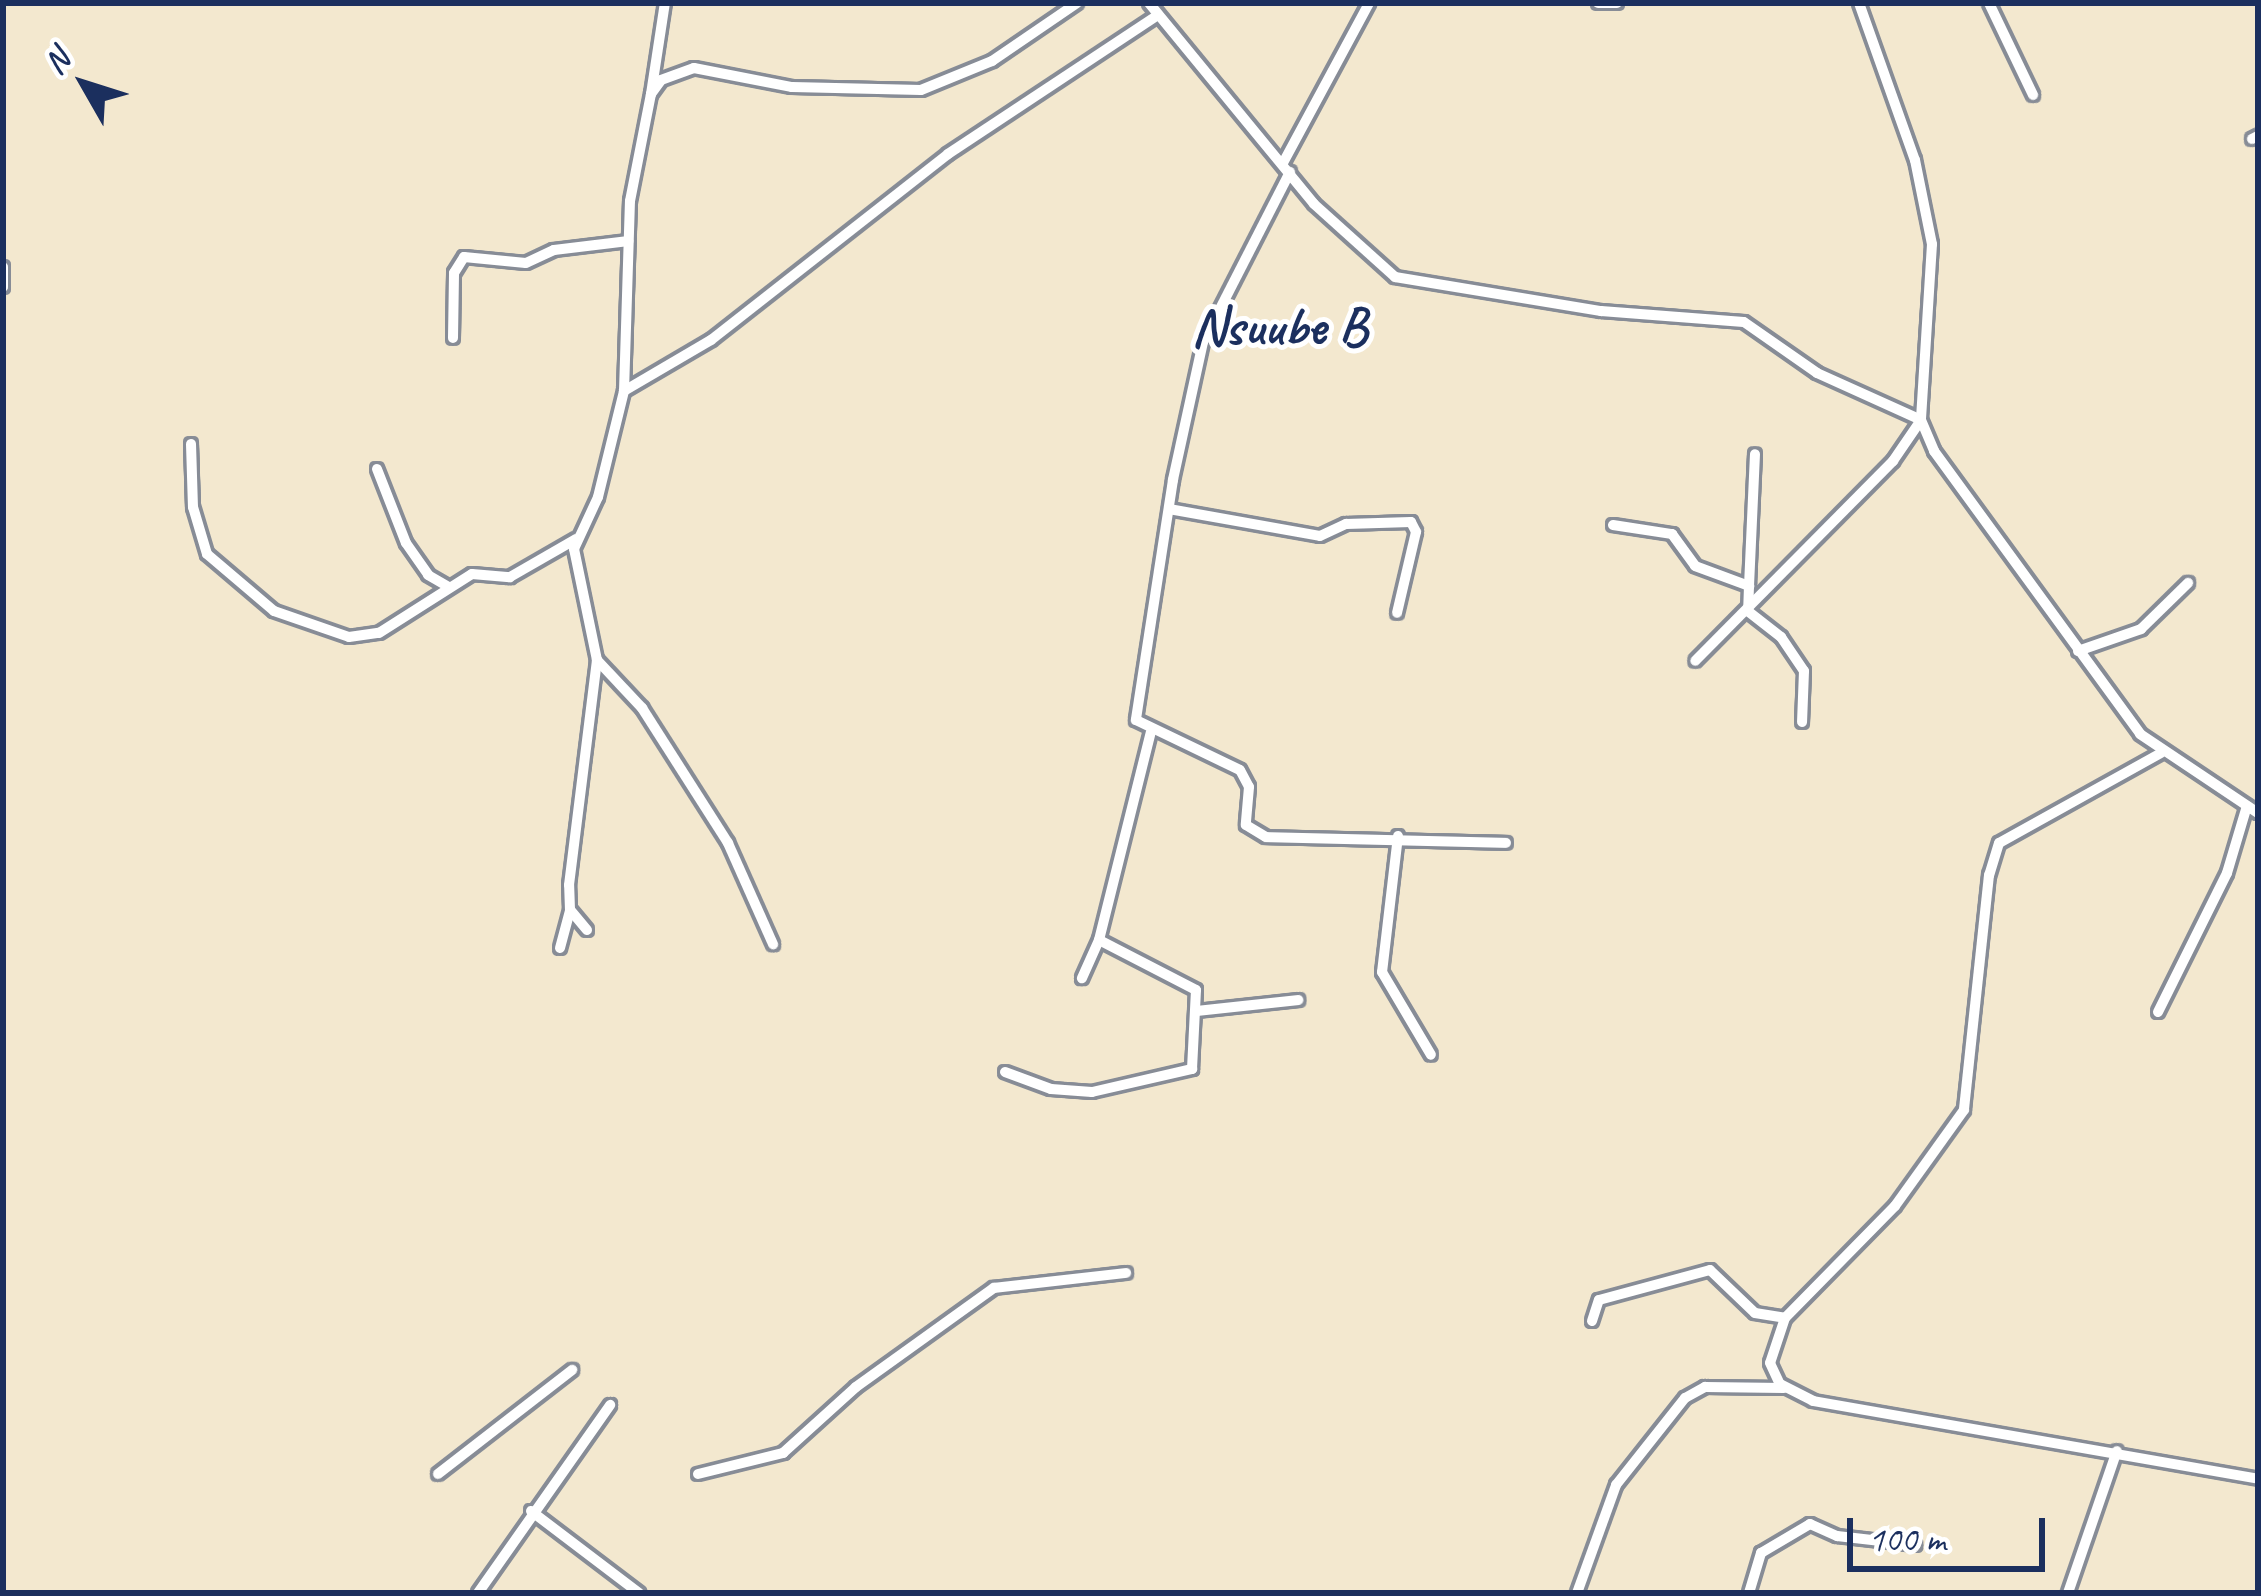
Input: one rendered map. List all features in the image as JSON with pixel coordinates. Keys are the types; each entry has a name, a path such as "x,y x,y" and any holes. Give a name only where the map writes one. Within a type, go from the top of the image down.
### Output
{"street":[{"path":"191,444 193,507 207,554 274,610 370,637 447,586 490,571 510,577 576,539 598,497 624,391 628,241 665,3"},
{"path":"651,94 661,80 694,68 813,89 921,91 992,62 1077,3"},
{"path":"1149,3 1356,249 1395,277 1600,311 1744,322 1816,373 1921,420 1971,512 2161,754 2252,810 2227,873 2158,1012"},
{"path":"1369,3 1208,328 1169,509 1136,715 1151,732 1240,770 1252,832 1506,843"},
{"path":"1598,3 1617,3"},
{"path":"1695,661 1748,613 1893,461 1921,420 1932,244 1915,160 1859,3"},
{"path":"1989,3 2033,95"},
{"path":"624,391 712,340 948,154 1158,15"},
{"path":"454,338 454,273 464,257 526,263 554,250 628,241"},
{"path":"3,267 3,287"},
{"path":"1748,613 1755,454"},
{"path":"377,469 406,543 428,575 447,586"},
{"path":"1169,509 1320,536 1346,524 1412,522 1397,613"},
{"path":"1613,525 1672,534 1695,566 1749,586"},
{"path":"560,947 570,910 597,660 576,539"},
{"path":"2078,651 2141,628 2188,583"},
{"path":"1748,613 1780,637 1804,671 1802,722"},
{"path":"597,660 642,708 728,843 773,944"},
{"path":"1082,977 1099,940 1151,732"},
{"path":"1788,1388 1769,1364 1785,1318 1895,1206 1964,1110 1988,874 1999,843 2161,754"},
{"path":"1398,836 1382,972 1431,1055"},
{"path":"570,910 587,930"},
{"path":"1005,1072 1052,1089 1092,1092 1192,1070 1196,990 1099,940"},
{"path":"1197,1011 1298,1000"},
{"path":"1592,1321 1599,1300 1710,1270 1755,1312 1785,1318"},
{"path":"698,1474 783,1453 856,1387 994,1288 1126,1273"},
{"path":"438,1474 572,1370"},
{"path":"1577,1593 1616,1485 1685,1398 1705,1387 1788,1388 1877,1414 2117,1451 2258,1479"},
{"path":"478,1593 531,1511 610,1405"},
{"path":"2068,1593 2117,1451"},
{"path":"531,1511 639,1593"},
{"path":"1749,1593 1761,1552 1810,1524 1837,1536 1915,1546"}],"district":[{"name":"Nsuube B","path":"1279,326"}]}
